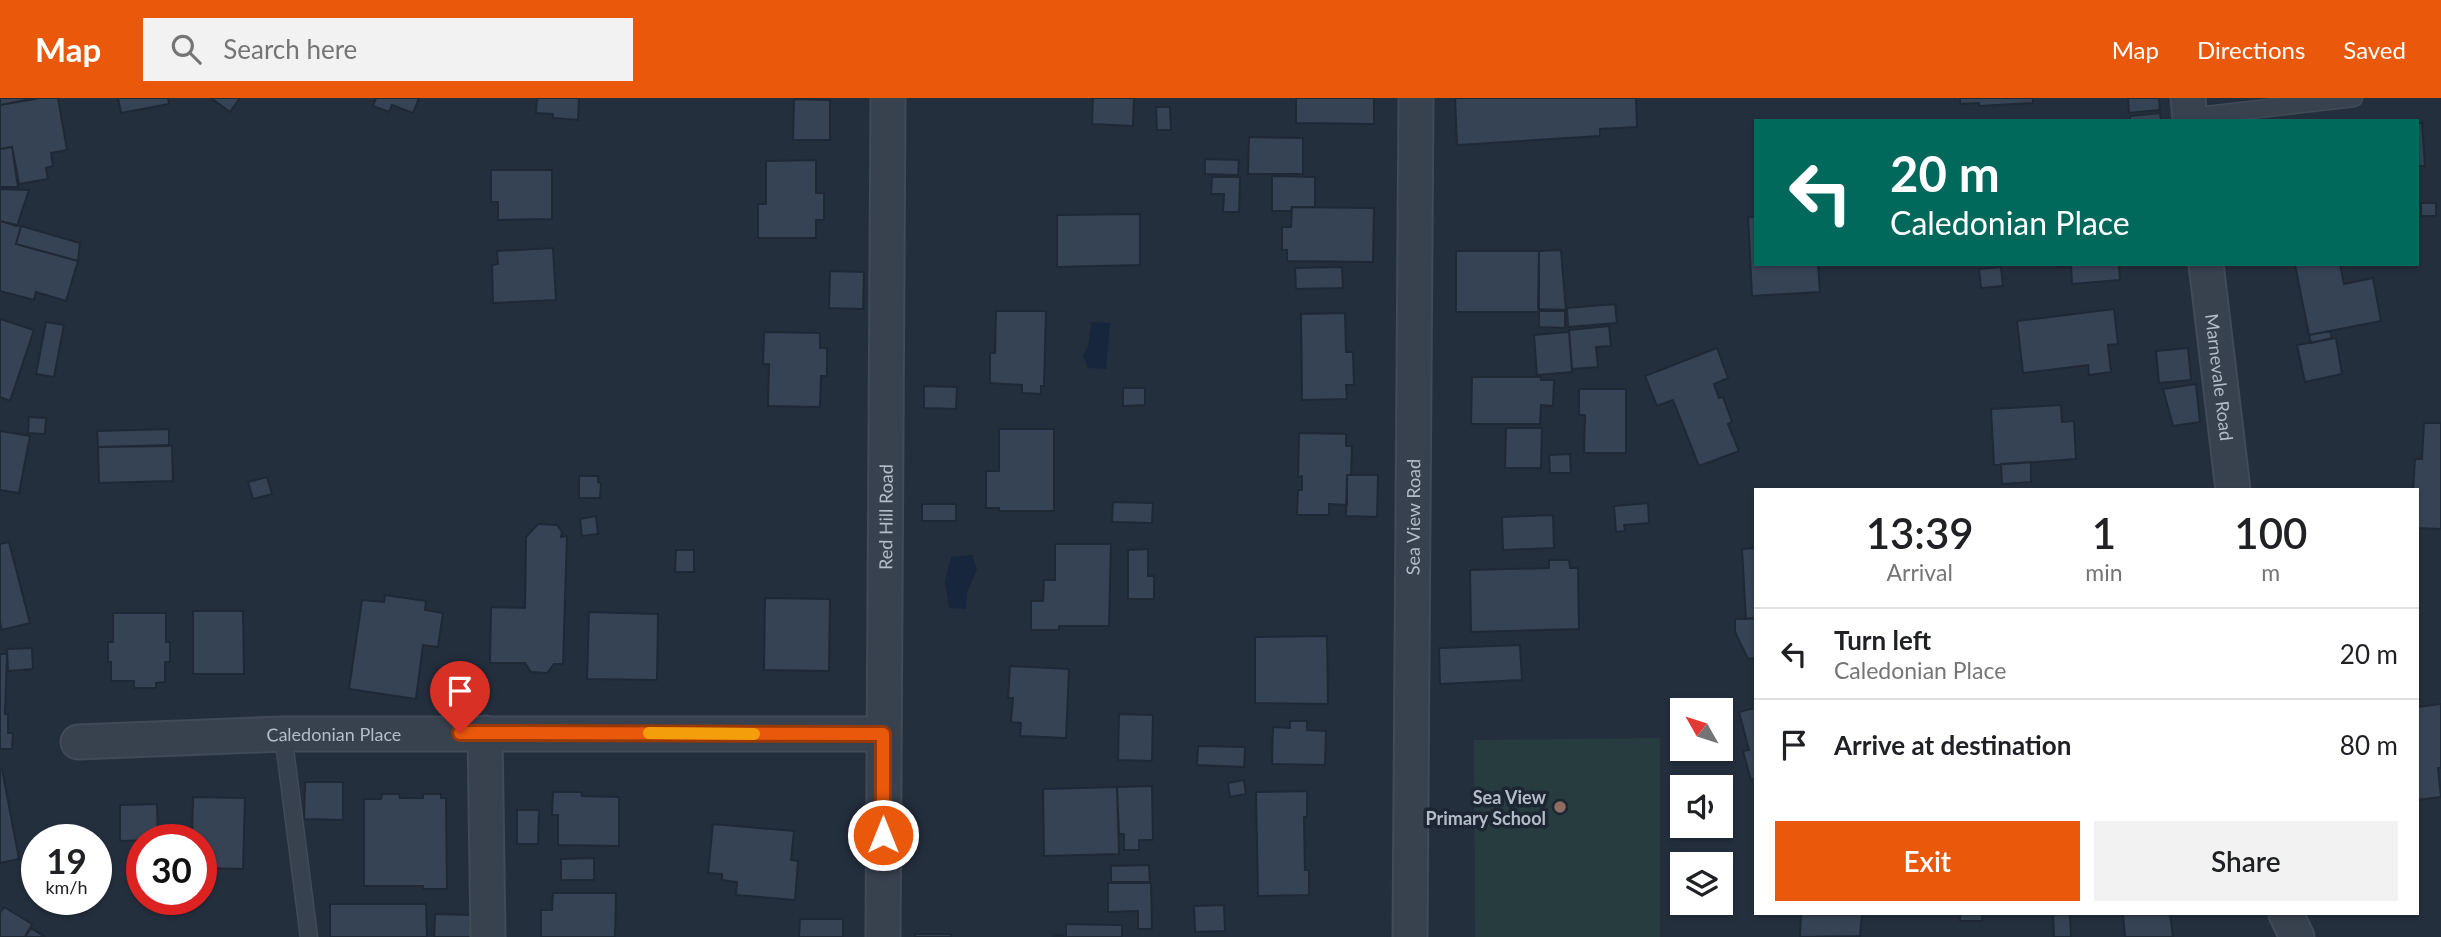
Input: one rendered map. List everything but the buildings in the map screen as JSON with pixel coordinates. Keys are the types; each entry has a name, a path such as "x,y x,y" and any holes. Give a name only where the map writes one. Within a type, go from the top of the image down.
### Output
{"street":[{"name":"Red Hill Road","path":"883,937 888,98"},
{"name":"Sea View Road","path":"1410,937 1416,98"},
{"name":"Marnevale Road","path":"2206,266 2233,488"},
{"path":"485,733 488,937"},
{"name":"Caledonian Place","path":"78,742 283,734 883,734"},
{"path":"2286,915 2297,937"}],"lane":[{"path":"2189,112 2354,98"},
{"path":"283,734 309,937"}],"green space":[{"path":"1660,738 1660,937 1475,937 1474,740"}],"water":[{"path":"1091,322 1110,323 1106,369 1088,368 1083,355 1088,346"},
{"path":"972,555 977,569 967,593 966,609 949,608 945,581 951,557"}],"slow traffic":[{"path":"649,733 754,734"}],"place":[{"name":"Sea View Primary School","path":"1560,807"}],"route":[{"path":"460,733 883,734 883,835"}]}
